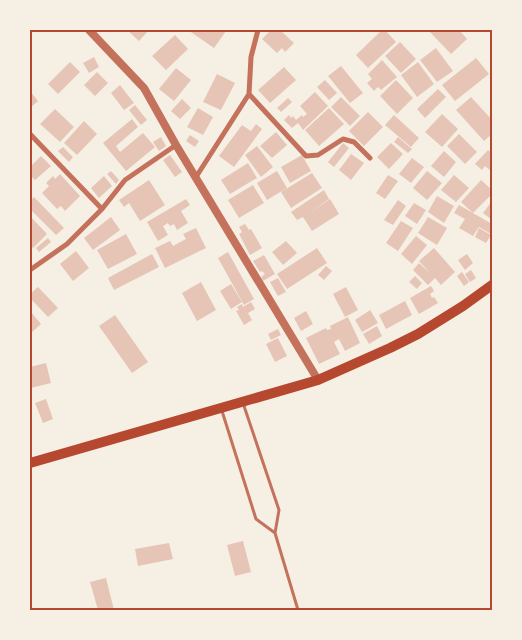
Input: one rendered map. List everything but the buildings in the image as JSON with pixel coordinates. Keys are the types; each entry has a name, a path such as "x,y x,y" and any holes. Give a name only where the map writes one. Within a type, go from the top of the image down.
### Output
{"highway":[{"path":"32,459 318,380 418,334 492,285"}],"street":[{"path":"89,30 144,88 176,145 318,380"},
{"path":"196,177 249,94 250,58 258,30"},
{"path":"249,94 306,156 318,154 343,139 354,142 370,158"},
{"path":"30,134 102,209"},
{"path":"30,270 67,244 102,209 125,180 176,145"}],"lane":[{"path":"242,402 279,510 275,533 298,610"},
{"path":"221,408 256,518 275,533"}]}
